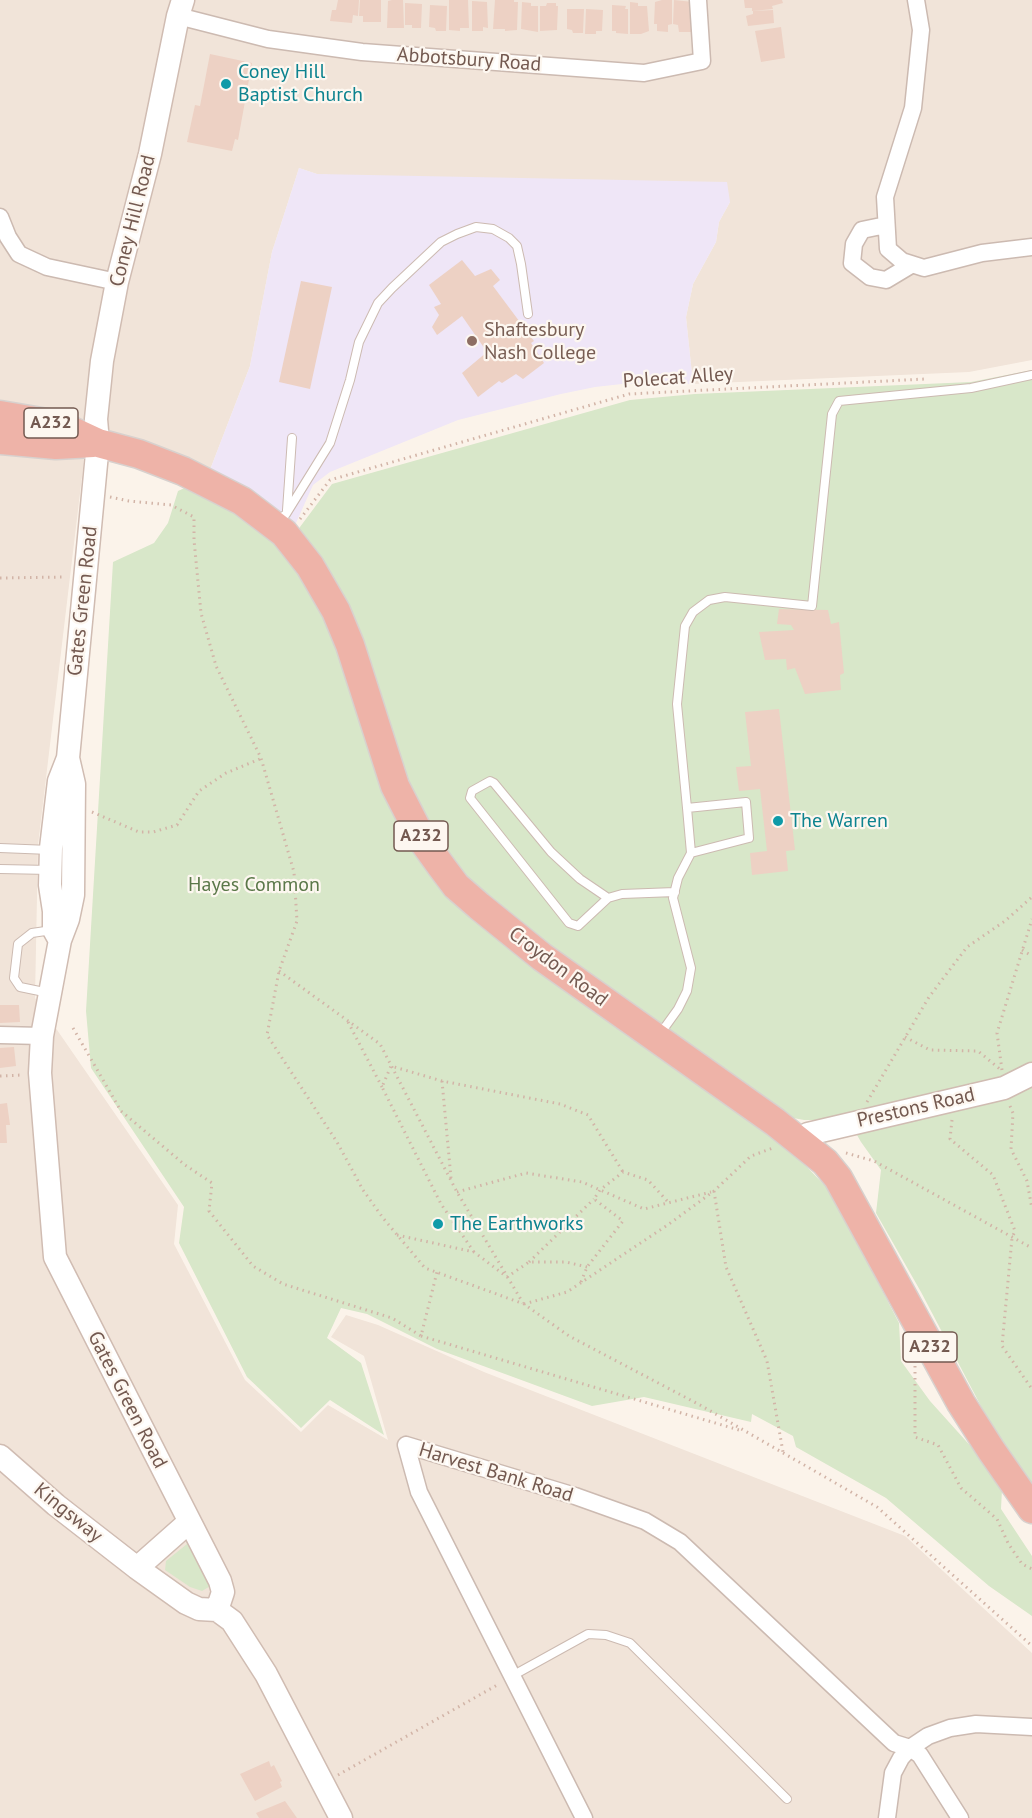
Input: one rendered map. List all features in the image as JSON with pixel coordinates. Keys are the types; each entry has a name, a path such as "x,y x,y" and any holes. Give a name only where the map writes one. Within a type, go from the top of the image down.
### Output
{"highway":[{"name":"Croydon Road","path":"0,415 59,424 98,443 147,457 205,480 280,519 291,541 310,566 336,611 350,645 395,786 423,841 456,886 542,957 799,1140 825,1162 838,1178 961,1403 1032,1509"},
{"name":"Croydon Road","path":"0,440 56,445 98,443"}],"street":[{"name":"Abbotsbury Road","path":"180,8 268,39 362,52 644,73 702,61 698,0"},
{"path":"916,0 921,30 913,108 885,197 888,249 902,261 924,268 982,253 1032,247"},
{"name":"Coney Hill Road","path":"98,443 96,419 102,362 117,282 150,154 180,8"},
{"path":"0,217 8,237 19,254 47,267 117,282"},
{"path":"886,225 862,230 854,244 852,263 870,277 886,279 911,265"},
{"name":"Gates Green Road","path":"98,443 68,758 59,780 50,860 57,935 42,1036 40,1073 55,1257 222,1588 222,1597 217,1610"},
{"name":"Gates Green Road","path":"57,935 68,919 73,895 74,784 68,758"},
{"path":"0,1035 42,1036"},
{"name":"Prestons Road","path":"799,1140 808,1134 1004,1088 1032,1074"},
{"name":"Harvest Bank Road","path":"584,1818 419,1491 406,1445 575,1496 645,1521 680,1542 894,1743 910,1748"},
{"name":"Kingsway","path":"0,1456 56,1505 186,1603 199,1609 217,1610"},
{"path":"137,1568 189,1522"},
{"path":"217,1610 232,1621 245,1638 340,1818"},
{"path":"887,1818 893,1773 901,1758 910,1748 928,1736 950,1728 976,1724 1032,1727"},
{"path":"910,1748 920,1755 960,1818"}],"lane":[{"path":"280,519 330,443 350,380 359,342 378,303 441,242 476,227 493,229 509,238 517,246 528,314"},
{"path":"656,1040 678,1009 687,991 691,968 673,898 678,878 691,853 677,704 685,626 693,612 709,600 717,598 812,606 832,414 839,401 971,388 1032,375"},
{"path":"280,519 292,438"},
{"path":"608,898 580,879 551,852 494,783 490,781 472,791 470,798 569,923 578,926 608,898 622,894 675,892"},
{"path":"687,808 746,802 749,838 691,853"},
{"path":"0,849 50,860"},
{"path":"0,869 50,860"},
{"path":"50,993 20,987 14,978 18,944 32,933 57,935"},
{"path":"512,1676 588,1634 606,1635 630,1643 787,1799"}],"path":[{"name":"Polecat Alley","path":"280,519 299,521 330,480 629,394 935,379"},
{"path":"93,493 129,501 171,505 194,517 201,614 216,666 261,758 294,872 297,921 279,971 267,1035 337,1142 363,1190 397,1235 425,1268 524,1304 569,1336 745,1431 877,1507 1032,1646"},
{"path":"0,578 64,577"},
{"path":"74,803 116,824 139,832 153,832 177,825 199,791 226,773 261,758"},
{"path":"858,1123 870,1097 929,997 967,947 1005,921 1032,897"},
{"path":"905,1037 930,1050 978,1051 1002,1072 997,1033 1032,919"},
{"path":"1022,950 1032,956"},
{"path":"279,971 380,1044 457,1192 524,1304"},
{"path":"348,1020 441,1204 474,1252 507,1276"},
{"path":"73,1028 121,1110 185,1165 212,1183 209,1210 253,1266 283,1284 392,1318 422,1336 745,1431"},
{"path":"391,1066 442,1081 560,1104 588,1115 623,1172 648,1180 669,1203"},
{"path":"382,1087 391,1066"},
{"path":"442,1081 451,1180"},
{"path":"1004,1088 1013,1113 1011,1149 1027,1181 1032,1209"},
{"path":"953,1100 950,1139 993,1175 1015,1231 1012,1238 1002,1346 1032,1389"},
{"path":"524,1304 567,1292 714,1191 751,1156 799,1140"},
{"path":"842,1152 874,1161 1032,1248 1032,1243"},
{"path":"507,1276 529,1262 594,1199 600,1190 623,1172"},
{"path":"457,1192 526,1173 582,1182 644,1209 714,1191"},
{"path":"714,1191 726,1266 767,1361 783,1453"},
{"path":"580,1284 587,1267 623,1221 594,1199"},
{"path":"397,1235 474,1252"},
{"path":"529,1262 566,1262 587,1267"},
{"path":"422,1336 437,1272"},
{"path":"915,1359 915,1437 938,1445 960,1488 997,1519 1008,1543 1022,1564 1032,1569"},
{"path":"323,1784 512,1676"}],"shaded area":[{"path":"0,0 1032,0 1032,360 969,372 693,384 686,317 693,284 716,242 719,222 730,202 317,174 299,168 272,252 250,366 208,475 85,426 83,468 38,845 35,998 178,1205 174,1244 245,1380 301,1432 328,1405 388,1440 364,1356 331,1337 346,1315 378,1325 484,1372 905,1536 1032,1653 1032,1818 0,1818"},
{"name":"Shaftesbury Nash College","path":"299,168 317,174 727,182 730,202 719,222 716,242 693,284 686,317 693,384 622,384 595,387 458,420 330,472 313,485 296,523 208,475 250,366 272,252"}],"green space":[{"path":"1032,370 1032,1489 1003,1448 921,1292 876,1213 881,1170 845,1114 830,1120 804,1120 783,1116 702,1062 460,879 402,788 297,531 332,484 630,400 695,394 971,382"},
{"name":"Hayes Common","path":"191,485 288,540 327,602 418,848 775,1138 831,1192 899,1323 901,1361 930,1401 984,1461 1002,1489 1001,1509 1032,1556 1032,1616 989,1586 886,1498 796,1447 793,1436 752,1414 751,1422 644,1397 592,1406 437,1349 367,1314 341,1308 327,1338 361,1363 384,1435 330,1400 301,1428 247,1377 179,1243 184,1207 91,1068 86,1011 113,562 154,543 168,523 178,491"},
{"path":"189,1537 212,1585 202,1591 190,1587 165,1570 166,1561 187,1544 185,1539"}],"building":[{"path":"338,0 359,0 358,16 353,15 352,23 330,21 332,10 336,10"},
{"path":"360,0 381,0 381,22 363,22 363,16 359,16"},
{"path":"403,0 404,28 387,28 388,1"},
{"path":"449,0 468,0 469,28 460,28 460,31 449,30"},
{"path":"495,0 518,2 517,30 493,29"},
{"path":"672,0 672,24 668,25 668,32 657,31 657,24 654,24 655,2"},
{"path":"674,0 693,2 692,32 679,32 678,25 673,24"},
{"path":"744,0 782,0 783,3 772,6 773,9 752,11 752,8 745,8"},
{"path":"472,1 487,2 488,28 483,27 483,31 472,31"},
{"path":"522,2 538,6 538,32 521,29"},
{"path":"630,2 638,3 638,6 647,6 649,31 630,34"},
{"path":"405,3 422,4 421,28 405,25"},
{"path":"547,3 556,3 558,6 557,30 540,31 540,6 546,6"},
{"path":"430,5 447,6 446,31 436,31 435,28 429,27"},
{"path":"612,5 626,6 625,9 628,9 628,34 612,31"},
{"path":"567,9 584,9 583,33 573,33 572,30 567,29"},
{"path":"586,9 603,10 602,31 596,31 596,34 585,34"},
{"path":"773,10 774,23 748,26 746,16 753,14 753,11"},
{"path":"781,27 785,58 761,62 755,31"},
{"name":"Coney Hill Baptist Church","path":"210,54 252,63 238,140 235,139 232,151 187,142 195,105 200,106"},
{"path":"462,260 475,276 491,269 500,280 493,286 534,341 531,343 544,363 523,379 516,374 502,383 499,381 478,397 462,373 487,352 462,316 437,335 432,327 439,315 434,307 441,304 429,285"},
{"path":"301,281 332,287 310,389 279,382"},
{"path":"779,609 828,610 831,624 839,622 844,673 840,675 841,690 805,694 795,668 787,670 786,659 765,660 759,632 794,630 791,625 777,624"},
{"name":"The Warren","path":"779,709 795,850 786,851 788,871 752,875 750,853 767,851 760,789 739,791 736,767 751,766 745,712"},
{"path":"0,1005 19,1005 20,1022 0,1023"},
{"path":"14,1047 16,1066 0,1068 0,1048"},
{"path":"7,1103 10,1125 6,1125 7,1143 0,1143 0,1104"},
{"path":"269,1761 271,1767 274,1765 282,1781 280,1782 282,1787 255,1801 240,1774"},
{"path":"285,1801 297,1818 259,1818 256,1813"}],"place":[{"name":"Coney Hill Baptist Church","path":"226,84"},
{"name":"Shaftesbury Nash College","path":"472,341"},
{"name":"The Warren","path":"778,821"},
{"name":"The Earthworks","path":"438,1224"}]}
